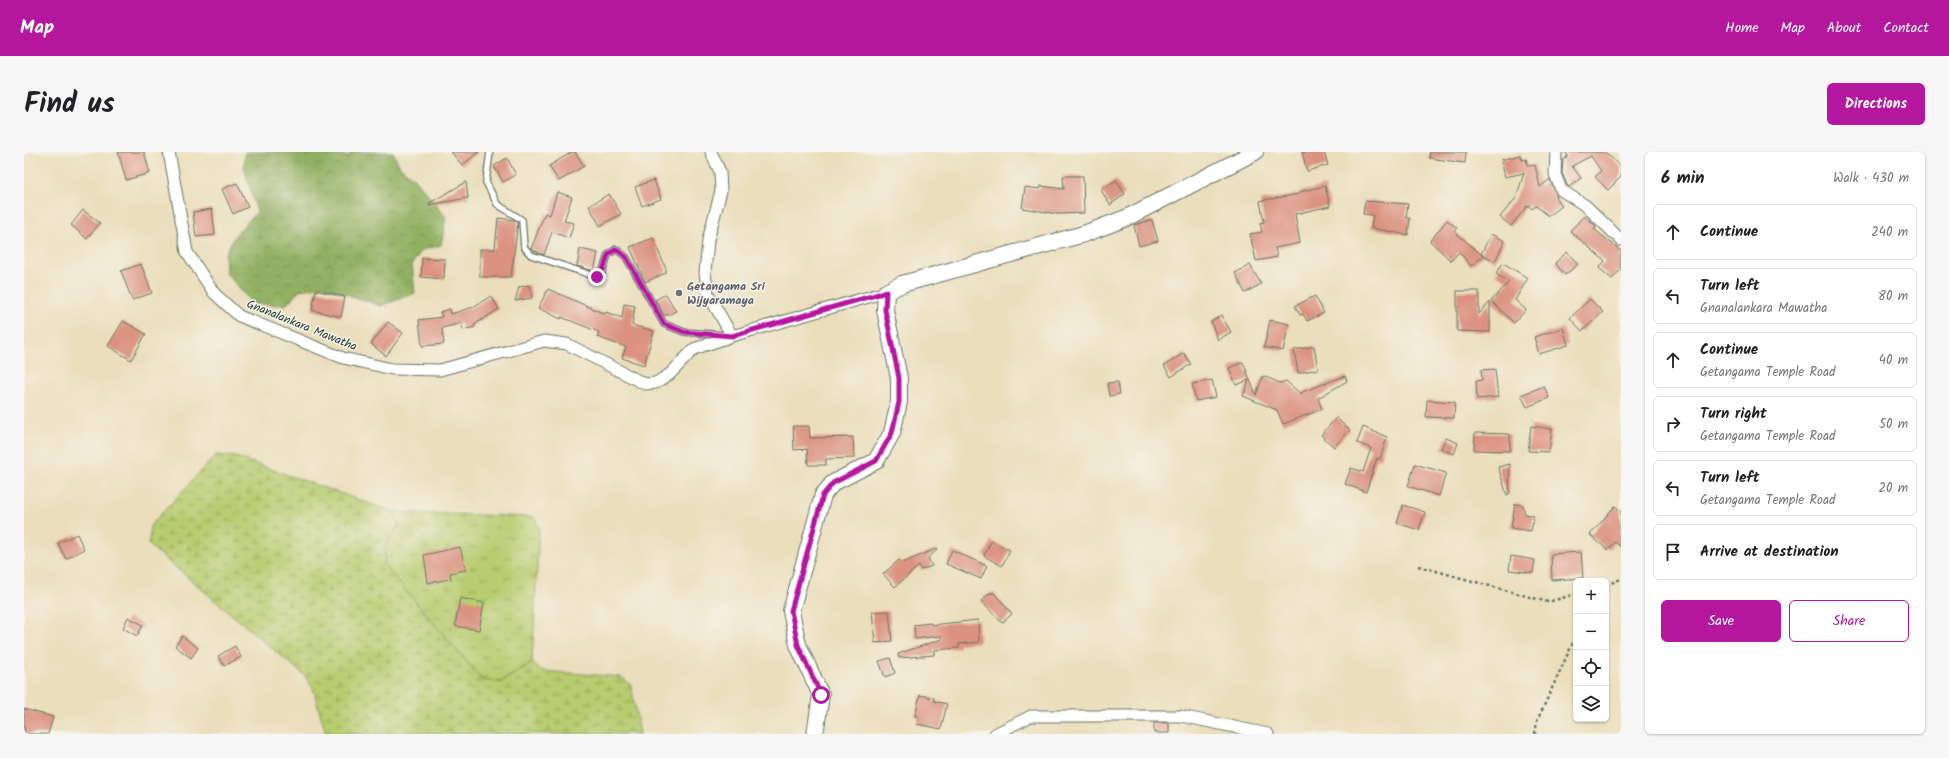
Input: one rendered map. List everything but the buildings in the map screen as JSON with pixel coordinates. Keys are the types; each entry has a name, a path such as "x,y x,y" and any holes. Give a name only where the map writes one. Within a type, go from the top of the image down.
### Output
{"street":[{"name":"Gnanalankara Mawatha","path":"169,152 187,252 214,293 240,316 343,358 392,369 440,370 544,341 567,344 645,384 656,383 670,374 694,349 732,336 886,292"},
{"path":"711,152 720,172 721,191 708,240 705,273 708,294 732,336"},
{"path":"815,734 821,695 798,645 791,611 823,495 833,483 876,461 892,433 899,402 899,378 885,310 886,292 902,284 1091,231 1126,218 1255,152"},
{"path":"1556,152 1555,174 1561,190 1586,206 1621,240"},
{"path":"995,734 1031,716 1181,716 1268,734"}],"lane":[{"path":"490,152 486,182 497,204 522,220 524,247 531,255 597,277 602,273 608,255 616,249 626,257 664,324 684,332 732,336"}],"path":[{"path":"1418,566 1548,602 1573,595"},
{"path":"1609,584 1621,579"},
{"path":"1535,734 1537,721 1573,643"}],"green space":[{"path":"245,152 334,152 347,157 353,152 393,152 400,167 417,181 446,217 441,245 422,250 412,264 415,293 381,306 323,286 300,290 286,305 253,304 226,273 225,254 236,234 257,212 244,167"},
{"path":"216,455 236,457 394,512 399,525 385,547 384,565 482,680 501,682 532,663 543,671 621,677 631,685 640,734 326,734 313,688 304,675 149,545 150,526"},
{"path":"394,512 534,517 539,528 532,663 501,682 482,680 384,565 385,547 399,525"}],"place":[{"name":"Getangama Sri Wijyaramaya","path":"679,293"}],"route":[{"path":"597,277 602,273 608,255 616,249 626,257 664,324 684,332 732,336 866,296 886,292 885,310 899,378 899,402 892,433 876,461 833,483 823,495 791,611 798,645 821,695"}]}
